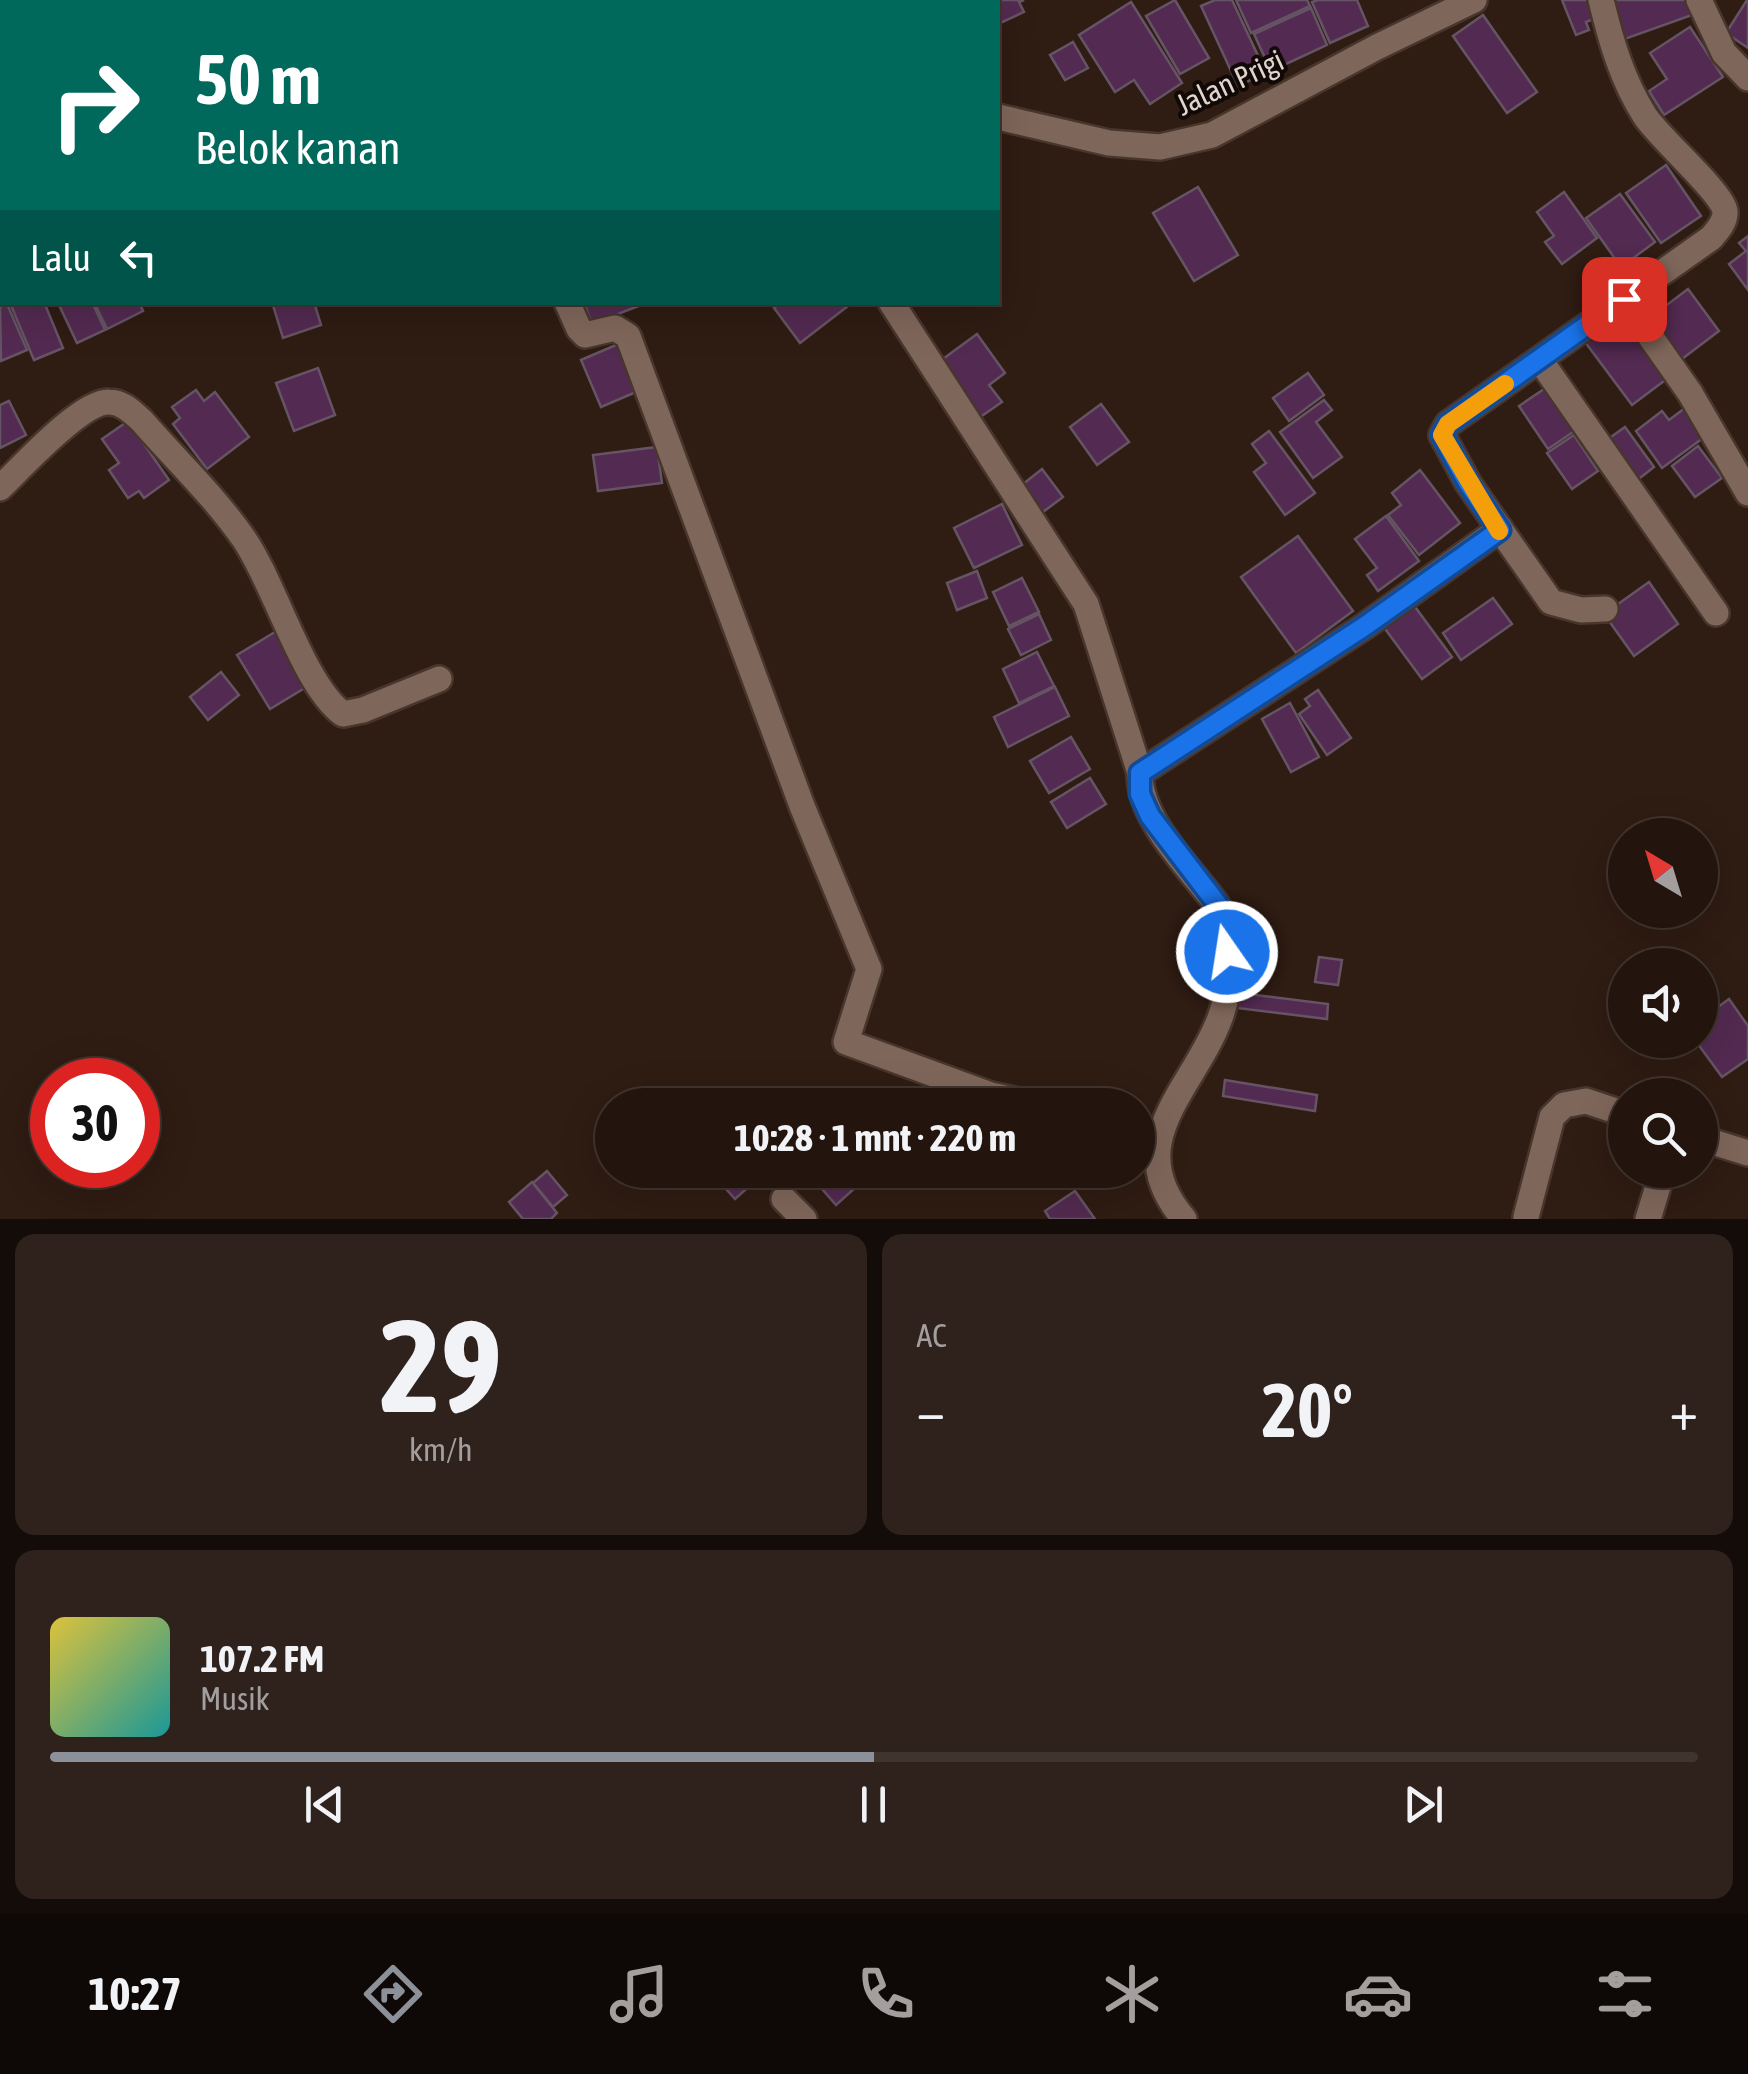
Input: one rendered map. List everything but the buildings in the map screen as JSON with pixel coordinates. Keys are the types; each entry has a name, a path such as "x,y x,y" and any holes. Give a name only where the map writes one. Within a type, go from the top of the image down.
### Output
{"street":[{"name":"Jalan Prigi","path":"1000,117 1109,143 1160,147 1194,139 1212,134 1474,0"},
{"path":"1601,0 1629,89 1664,142 1717,196 1725,212 1722,225 1711,238 1448,424 1442,435 1468,483 1551,602 1581,610 1605,610"},
{"path":"1699,0 1724,53 1748,78"},
{"path":"1624,299 1690,394 1748,493"},
{"path":"568,305 585,335 615,328 628,336 802,806 869,969 846,1042 972,1088"},
{"path":"893,305 1086,604 1140,773 1140,794 1150,816 1218,905 1224,922 1228,975 1220,1020 1155,1117"},
{"path":"1540,360 1716,613"},
{"path":"0,488 88,408 108,401 126,406 243,538 264,572 328,704 343,714 363,710 439,679"},
{"path":"1140,773 1365,626 1500,530"},
{"path":"1526,1217 1552,1117 1564,1105 1586,1101 1608,1108"},
{"path":"1155,1142 1165,1192 1184,1219"},
{"path":"1718,1143 1748,1152"},
{"path":"1648,1219 1657,1188"},
{"path":"784,1199 804,1219"}],"slow traffic":[{"path":"1499,531 1442,435 1448,424 1505,384"}],"route":[{"path":"1227,952 1218,905 1150,816 1140,794 1140,773 1365,626 1500,530 1442,435 1448,424 1624,299"}]}
